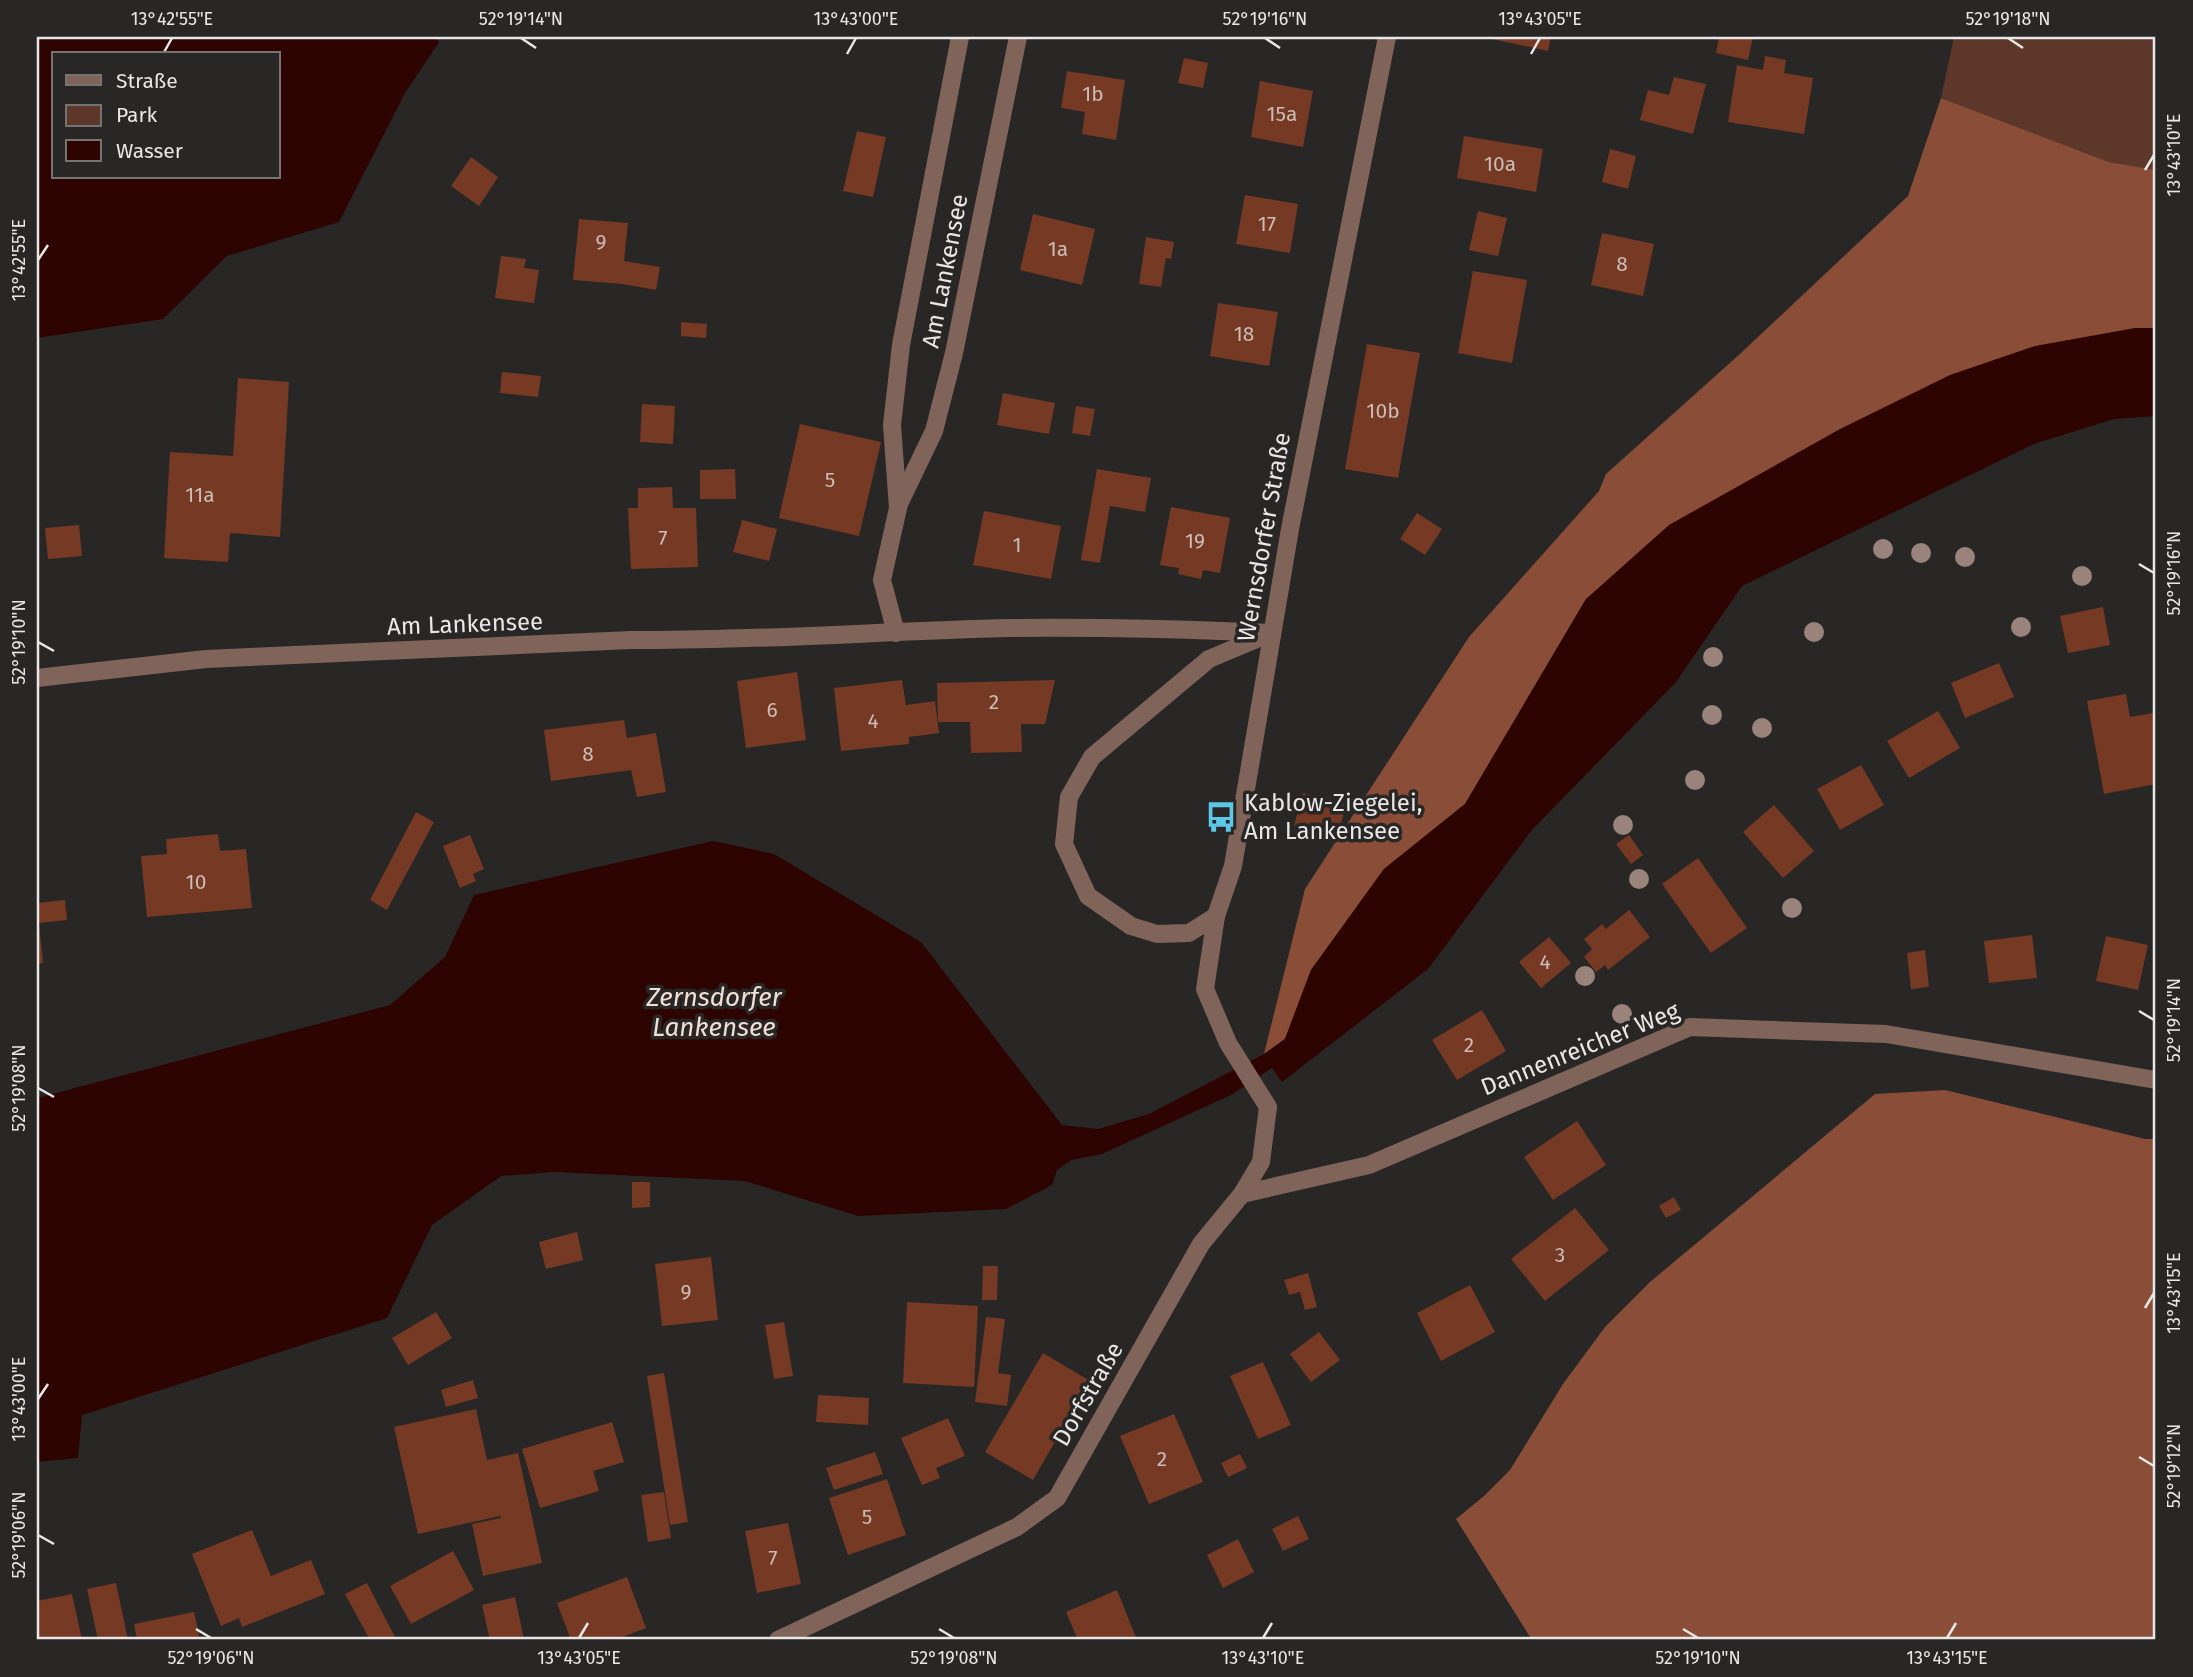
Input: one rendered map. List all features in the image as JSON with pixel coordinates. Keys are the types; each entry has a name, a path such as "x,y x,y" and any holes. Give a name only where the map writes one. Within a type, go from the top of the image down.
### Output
{"street":[{"name":"Am Lankensee","path":"898,508 892,425 901,345 960,37"},
{"name":"Am Lankensee","path":"896,633 883,580 898,508 934,432 954,353 1018,37"},
{"name":"Wernsdorfer Straße","path":"1228,1043 1205,989 1216,916 1233,866 1243,815 1271,633 1387,37"},
{"name":"Am Lankensee","path":"37,678 206,659 631,640 1132,627 1271,633"},
{"path":"1216,916 1189,933 1157,934 1131,926 1088,896 1064,844 1069,797 1092,757 1209,659 1271,633"},
{"name":"Dannenreicher Weg","path":"1242,1194 1368,1165 1690,1027 1886,1034 2156,1080"},
{"name":"Dorfstraße","path":"778,1640 1017,1527 1057,1498 1202,1244 1242,1194 1261,1162 1268,1107 1228,1043"}],"green space":[{"path":"1954,37 2156,37 2156,170 2109,162 1941,98"}],"shaded area":[{"path":"1941,98 2109,162 2156,170 2156,328 2135,328 1586,599 1465,804 1384,869 1311,970 1285,1039 1264,1054 1305,889 1469,637 1599,491 1606,474 1741,353 1908,196"},
{"path":"1945,1090 2145,1139 2156,1139 2156,1640 1532,1640 1456,1519 1510,1470 1563,1384 1605,1327 1650,1282 1875,1094"}],"water":[{"path":"37,37 436,37 439,42 405,93 339,222 227,256 163,319 37,338"},
{"name":"Zernsdorfer Lankensee","path":"2135,328 2156,328 2156,416 2114,419 2034,444 1742,586 1676,682 1531,831 1428,969 1282,1082 1272,1068 1231,1095 1102,1154 1071,1160 1057,1170 1052,1185 1006,1209 858,1216 745,1181 555,1172 501,1176 432,1225 387,1318 82,1415 78,1458 37,1462 37,1098 390,1005 445,957 474,895 713,841 774,854 921,942 1062,1125 1098,1129 1149,1114 1264,1054 1285,1039 1311,970 1384,869 1465,804 1586,599 1669,525 1840,429 1950,375 2035,346"}],"building":[{"path":"1483,37 1551,37 1548,51"},
{"path":"1719,37 1753,37 1748,60 1716,53"},
{"path":"1765,56 1786,60 1784,73 1813,78 1804,134 1728,122 1737,65 1763,70"},
{"path":"1184,58 1208,63 1203,88 1178,83"},
{"path":"1067,71 1125,80 1116,140 1082,134 1085,112 1061,108"},
{"path":"1674,77 1706,84 1693,134 1640,120 1648,90 1669,95"},
{"path":"1260,81 1313,91 1303,147 1251,137"},
{"path":"857,131 886,137 873,197 843,191"},
{"path":"1464,136 1543,149 1536,192 1457,178"},
{"path":"1610,149 1636,156 1628,189 1602,182"},
{"path":"471,157 498,177 479,206 451,186"},
{"path":"1245,195 1298,204 1290,253 1236,244"},
{"path":"1478,211 1507,218 1498,256 1469,250"},
{"path":"1033,214 1095,229 1082,285 1020,270"},
{"path":"579,219 628,223 624,261 660,267 656,290 573,280"},
{"path":"1602,233 1654,244 1643,296 1591,285"},
{"path":"1146,237 1174,242 1171,259 1166,258 1161,287 1139,284"},
{"path":"501,256 526,259 524,268 539,270 534,303 495,298"},
{"path":"1473,271 1527,280 1512,363 1458,353"},
{"path":"1218,303 1278,312 1269,366 1210,356"},
{"path":"681,322 707,324 706,338 681,336"},
{"path":"1367,344 1420,353 1398,478 1345,469"},
{"path":"502,372 541,376 538,397 500,393"},
{"path":"238,378 289,382 280,537 230,533 228,562 164,558 170,452 233,456"},
{"path":"1003,393 1055,403 1049,434 997,425"},
{"path":"642,404 675,406 673,444 640,442"},
{"path":"1076,406 1095,409 1090,436 1072,433"},
{"path":"800,424 881,442 859,536 779,518"},
{"path":"735,469 736,499 700,499 700,470"},
{"path":"1097,469 1151,478 1145,512 1110,506 1100,563 1081,560"},
{"path":"672,487 673,508 696,508 698,567 631,569 628,508 638,508 638,488"},
{"path":"1171,507 1230,518 1220,573 1203,570 1201,579 1178,574 1179,568 1160,565"},
{"path":"984,511 1061,526 1051,579 973,565"},
{"path":"1417,513 1442,529 1425,555 1400,539"},
{"path":"742,520 777,529 769,561 733,552"},
{"path":"79,525 82,556 48,559 45,528"},
{"path":"2103,607 2110,645 2068,653 2060,616"},
{"path":"1999,663 2014,697 1965,718 1951,683"},
{"path":"797,672 806,740 746,748 737,681"},
{"path":"902,680 906,705 935,701 939,733 909,737 909,744 841,751 834,688"},
{"path":"1055,680 1045,724 1021,724 1022,752 971,753 970,722 938,722 937,683"},
{"path":"2126,694 2130,717 2153,713 2156,730 2156,784 2104,794 2087,701"},
{"path":"1938,711 1960,748 1909,778 1887,741"},
{"path":"624,720 627,738 656,733 666,792 637,797 631,770 551,781 544,730"},
{"path":"1861,765 1884,805 1840,830 1817,789"},
{"path":"1303,793 1346,805 1337,838 1294,826"},
{"path":"1774,805 1814,851 1783,878 1743,832"},
{"path":"416,812 434,822 387,910 370,900"},
{"path":"218,834 220,851 246,849 252,908 147,917 141,856 167,854 166,839"},
{"path":"470,835 484,869 473,874 476,881 460,888 443,846"},
{"path":"1629,835 1643,855 1631,864 1616,844"},
{"path":"1698,858 1747,928 1711,953 1662,884"},
{"path":"65,900 67,920 39,923 43,963 37,964 37,903"},
{"path":"1629,910 1650,937 1608,970 1605,965 1596,972 1584,957 1592,949 1584,939 1602,924 1606,929"},
{"path":"2032,935 2037,978 1989,983 1984,941"},
{"path":"2106,936 2148,945 2138,990 2096,981"},
{"path":"1549,937 1571,963 1541,988 1519,962"},
{"path":"1925,950 1929,987 1911,989 1907,953"},
{"path":"1482,1010 1506,1051 1457,1080 1432,1040"},
{"path":"1577,1121 1606,1165 1553,1200 1524,1157"},
{"path":"632,1182 650,1182 650,1207 632,1208"},
{"path":"1674,1197 1681,1210 1666,1218 1659,1206"},
{"path":"1575,1208 1609,1250 1545,1301 1511,1259"},
{"path":"577,1232 583,1260 546,1269 539,1242"},
{"path":"711,1257 718,1320 662,1326 655,1264"},
{"path":"983,1266 998,1266 997,1300 982,1300"},
{"path":"1308,1273 1317,1307 1305,1310 1300,1292 1289,1295 1284,1280"},
{"path":"1470,1285 1495,1332 1441,1361 1417,1313"},
{"path":"907,1302 978,1306 974,1387 903,1383"},
{"path":"436,1312 452,1338 408,1365 392,1338"},
{"path":"986,1317 1005,1319 998,1373 1011,1375 1007,1406 975,1402"},
{"path":"784,1322 793,1376 774,1379 765,1325"},
{"path":"1319,1332 1340,1360 1311,1382 1290,1354"},
{"path":"1043,1353 1090,1381 1033,1480 985,1452"},
{"path":"1263,1362 1291,1425 1258,1439 1230,1376"},
{"path":"664,1373 688,1522 670,1525 647,1376"},
{"path":"473,1380 478,1398 446,1407 441,1390"},
{"path":"818,1395 869,1398 868,1425 816,1422"},
{"path":"476,1409 487,1460 518,1453 542,1563 483,1576 472,1524 501,1518 500,1516 418,1534 394,1427"},
{"path":"1174,1414 1203,1482 1149,1504 1120,1436"},
{"path":"948,1418 965,1456 936,1468 940,1478 922,1485 901,1438"},
{"path":"612,1422 624,1462 593,1471 599,1491 540,1508 522,1449"},
{"path":"875,1452 883,1474 834,1490 826,1468"},
{"path":"1240,1454 1247,1468 1228,1477 1221,1463"},
{"path":"887,1479 906,1535 848,1555 829,1498"},
{"path":"664,1492 671,1538 648,1542 641,1495"},
{"path":"1298,1516 1309,1539 1283,1551 1272,1529"},
{"path":"788,1523 801,1584 757,1593 745,1531"},
{"path":"252,1530 271,1576 311,1560 325,1594 242,1627 239,1618 221,1626 192,1554"},
{"path":"1238,1539 1254,1572 1223,1588 1207,1555"},
{"path":"453,1551 474,1590 411,1624 390,1586"},
{"path":"627,1577 646,1628 615,1640 571,1640 557,1603"},
{"path":"116,1583 128,1640 98,1640 87,1589"},
{"path":"367,1583 395,1637 388,1640 370,1640 345,1594"},
{"path":"1117,1590 1137,1640 1078,1640 1066,1612"},
{"path":"72,1594 82,1640 37,1640 37,1601"},
{"path":"515,1597 524,1639 490,1640 482,1605"},
{"path":"194,1612 200,1640 137,1640 134,1624"}],"place":[{"name":"Kablow-Ziegelei, Am Lankensee","path":"1221,817"}]}
